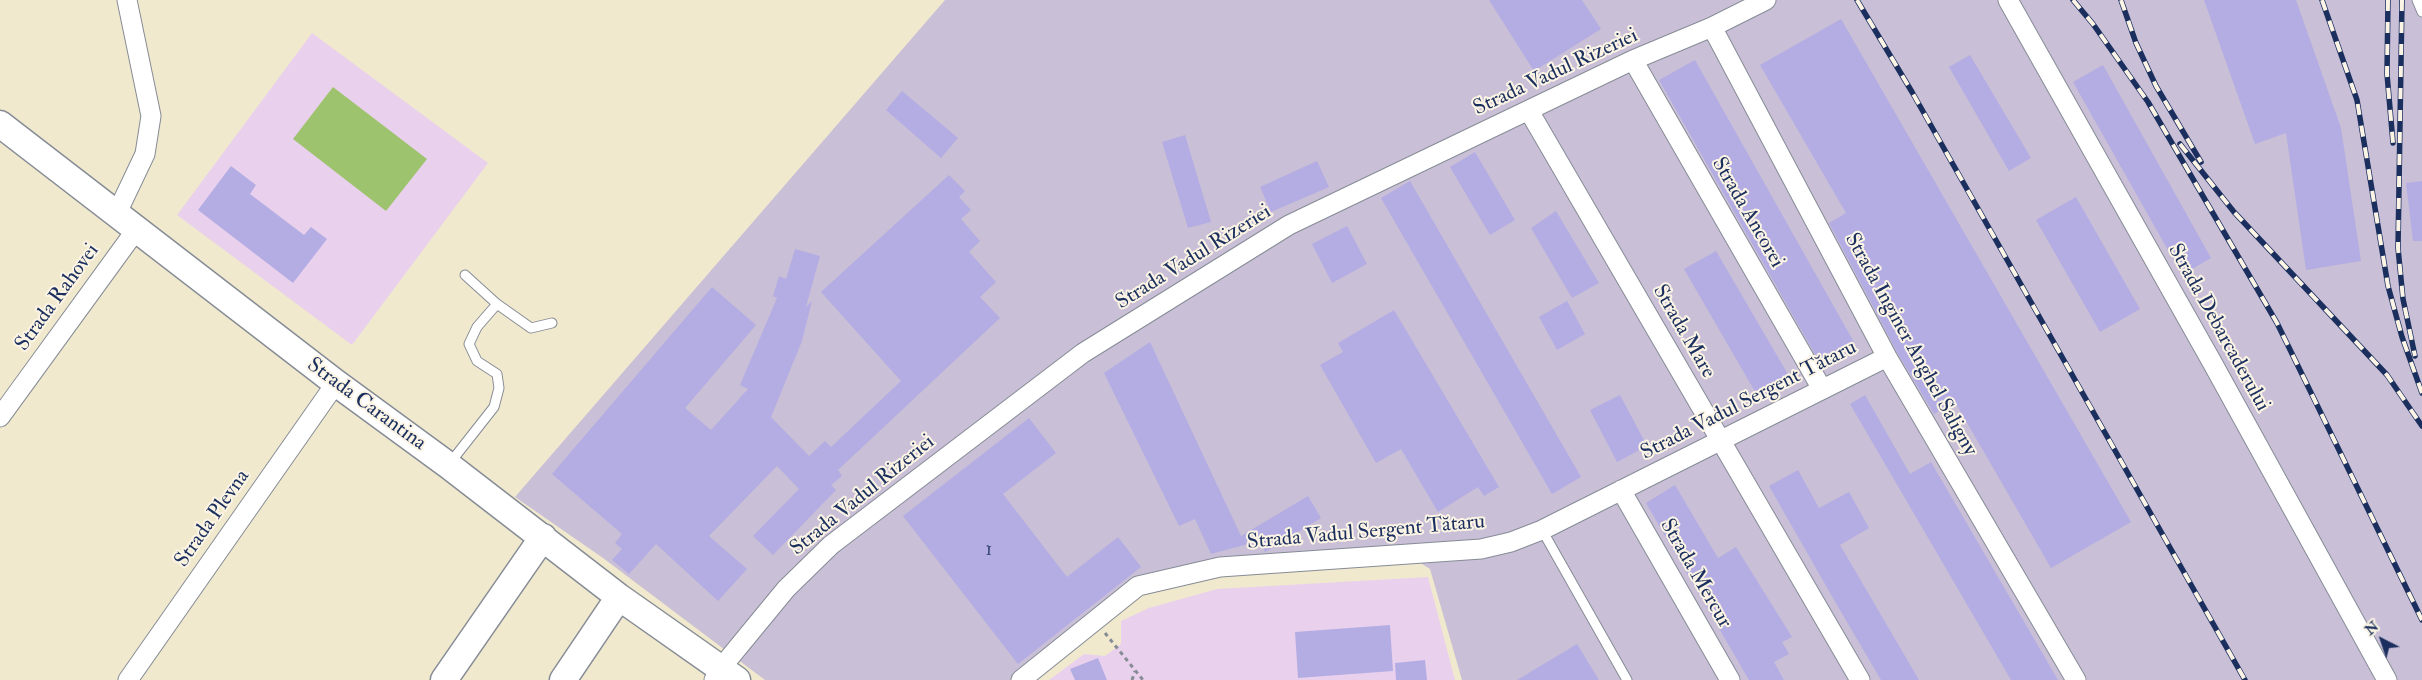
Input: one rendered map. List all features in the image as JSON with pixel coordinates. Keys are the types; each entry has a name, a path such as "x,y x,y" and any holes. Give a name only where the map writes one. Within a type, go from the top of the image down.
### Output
{"main road":[{"name":"Strada Carantina","path":"0,124 336,383 448,465 724,676"},
{"path":"444,680 543,537"},
{"path":"563,680 619,597"}],"street":[{"path":"116,215 145,154 151,116 127,0"},
{"name":"Strada Vadul Rizeriei","path":"724,676 786,589 831,545 1083,353 1289,226 1633,60 1712,27 1766,0"},
{"name":"Strada Debarcaderului","path":"2008,0 2214,364 2387,680"},
{"name":"Strada Inginer Anghel Saligny","path":"1712,27 1887,357 2076,680"},
{"name":"Strada Ancorei","path":"1633,60 1822,389"},
{"name":"Strada Mare","path":"1528,111 1860,680"},
{"name":"Strada Rahovei","path":"0,417 136,230"},
{"name":"Strada Vadul Sergent Tătaru","path":"1021,680 1138,586 1220,567 1481,549 1511,542 1542,530 1887,357"},
{"name":"Strada Plevna","path":"128,680 336,383"},
{"name":"Strada Mercur","path":"1621,490 1730,680"}],"lane":[{"path":"2417,0 2422,12"},
{"path":"465,275 497,304 531,328 552,323"},
{"path":"448,465 494,407 496,401 499,388 497,374 477,361 469,344 477,327 497,304"},
{"path":"1542,530 1627,680"}],"path":[{"path":"1095,620 1143,680"},
{"path":"1132,680 1135,671"}],"shaded area":[{"path":"945,0 2422,0 2422,680 1462,680 1430,569 1400,550 1133,588 1011,680 765,680 603,558 515,497"},
{"path":"312,33 488,163 352,345 177,215"},
{"path":"1428,577 1455,680 1049,680 1084,654 1105,656 1121,644 1121,621 1149,608 1217,589"}],"green space":[{"path":"333,87 427,159 386,211 293,139"}],"building":[{"path":"1489,0 1582,0 1601,29 1534,71"},
{"path":"2204,0 2296,0 2341,128 2361,261 2306,270 2286,133 2255,144"},
{"path":"1841,19 2131,522 2051,568 1955,402 1934,414 1898,354 1829,223 1846,213 1760,65"},
{"path":"1970,55 2031,158 2009,171 1949,67"},
{"path":"1695,60 1855,344 1820,363 1659,80"},
{"path":"2103,65 2211,258 2182,275 2073,82"},
{"path":"902,91 958,138 941,158 886,110"},
{"path":"1185,135 1211,222 1188,228 1162,142"},
{"path":"1475,152 1515,220 1490,235 1450,167"},
{"path":"1317,161 1329,187 1271,212 1260,187"},
{"path":"231,166 256,185 250,194 304,235 311,227 327,239 293,283 198,210"},
{"path":"949,175 965,191 959,197 971,210 961,219 980,241 969,252 996,282 980,297 1000,318 838,470 842,476 831,485 836,490 773,555 753,536 799,489 777,466 709,536 747,569 718,601 656,544 629,574 612,560 622,549 615,543 622,534 552,474 712,287 756,325 685,408 711,430 748,389 740,385 777,298 773,296 779,276 786,279 795,249 820,256 806,307 812,301 802,341 771,417 809,456 825,441 831,447 901,381 821,292"},
{"path":"1410,181 1581,477 1552,494 1381,198"},
{"path":"2422,181 2422,241 2413,241 2406,183"},
{"path":"2076,197 2140,309 2100,332 2036,220"},
{"path":"1556,211 1599,283 1572,298 1531,228"},
{"path":"1347,226 1367,264 1332,283 1312,244"},
{"path":"1716,251 1793,383 1761,402 1684,269"},
{"path":"1567,301 1585,334 1557,350 1539,317"},
{"path":"1394,310 1499,487 1484,496 1478,487 1438,512 1401,449 1376,463 1320,365 1343,352 1338,343"},
{"path":"1150,342 1241,536 1308,496 1321,518 1265,552 1259,541 1211,554 1195,519 1179,526 1104,373"},
{"path":"1620,395 1647,446 1617,462 1590,410"},
{"path":"1865,395 1910,474 1931,462 2058,680 2011,680 1850,404"},
{"path":"1029,418 1056,453 1003,494 1067,577 1118,537 1141,567 1018,664 903,516"},
{"path":"1798,470 1819,508 1849,492 1869,528 1840,545 1919,680 1881,680 1837,605 1769,486"},
{"path":"1675,485 1718,558 1736,547 1792,637 1782,642 1789,654 1774,662 1784,680 1749,680 1646,503"},
{"path":"1390,625 1393,671 1298,678 1295,632"},
{"path":"1577,644 1599,680 1517,680"},
{"path":"1098,658 1107,680 1075,680 1070,669"},
{"path":"1425,660 1427,680 1396,680 1395,663"}],"railway":[{"path":"1857,0 1912,92 2245,680"},
{"path":"2073,0 2093,24 2148,102 2277,323 2422,620"},
{"path":"2121,0 2136,43 2156,86 2201,162"},
{"path":"2322,0 2357,100 2388,286 2402,337 2422,393"},
{"path":"2388,0 2387,74 2393,143"},
{"path":"2402,0 2398,248 2403,299 2415,356"},
{"path":"2180,144 2234,212 2387,375 2422,426"}]}
